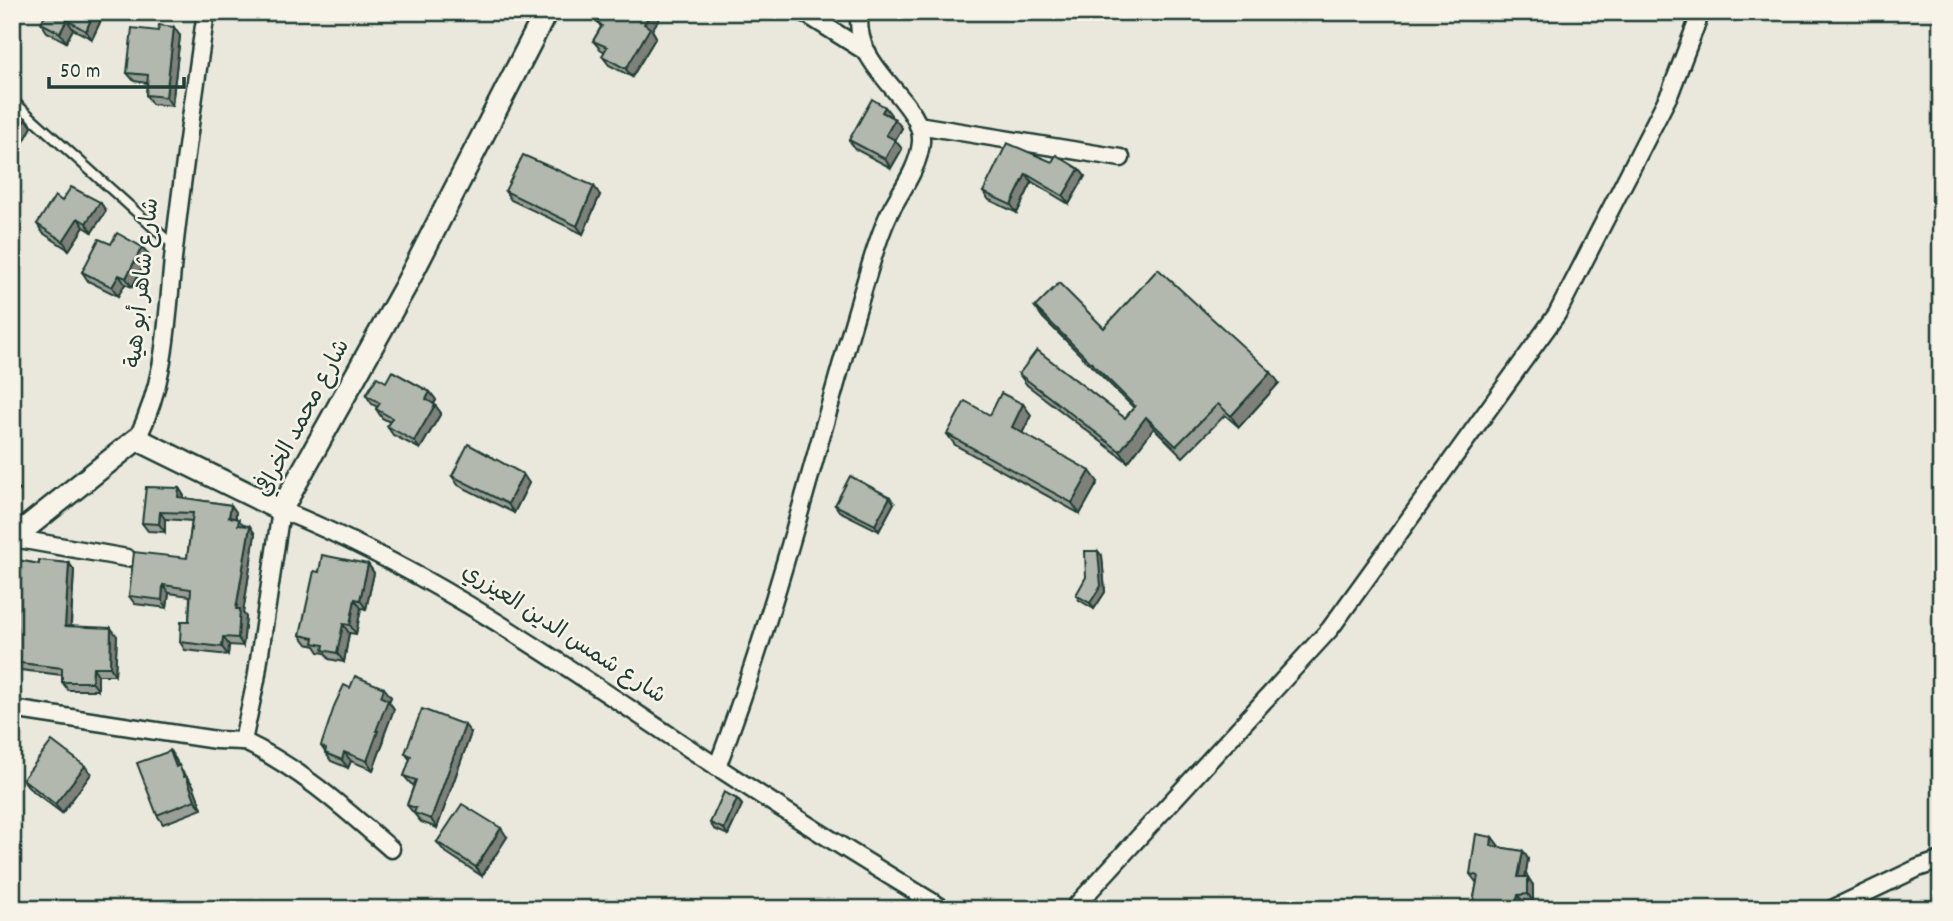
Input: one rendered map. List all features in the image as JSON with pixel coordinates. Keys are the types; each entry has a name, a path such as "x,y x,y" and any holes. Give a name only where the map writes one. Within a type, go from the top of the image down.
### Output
{"street":[{"name":"شارع شاهر أبو هية","path":"13,538 136,439 152,407 164,365 174,246 206,12"},
{"name":"شارع محمد الخرافي","path":"243,741 257,680 281,510 405,287 547,12"},
{"path":"803,12 868,53"},
{"path":"717,767 771,615 866,279 890,212 917,159 921,141 918,125 868,53 858,23 860,12"},
{"path":"1073,909 1330,629 1557,314 1670,93 1700,12"},
{"path":"918,125 1121,158"},
{"name":"شارع شمس الدين العيزري","path":"136,439 408,568 497,620 717,767 944,909"},
{"path":"13,538 127,558"},
{"path":"12,709 216,740 243,741 268,752 320,788 391,849"},
{"path":"1832,909 1918,867 1941,860"}],"lane":[{"path":"12,100 174,246"}],"building":[{"path":"47,12 94,12 86,31 67,20 60,33 41,23"},
{"path":"604,12 652,12 644,24 650,28 626,69 602,56 607,47 593,41 602,26 598,22"},
{"path":"159,25 174,27 166,97 146,95 148,75 127,73 132,28 158,31"},
{"path":"872,99 885,107 882,112 895,119 886,135 895,140 885,159 849,140"},
{"path":"12,109 26,118 12,144"},
{"path":"1007,143 1052,162 1056,155 1079,169 1063,196 1026,174 1011,205 983,192"},
{"path":"523,155 594,186 577,226 505,191"},
{"path":"71,187 100,202 86,223 78,218 63,241 37,224 55,196 62,201"},
{"path":"117,233 142,247 126,278 119,275 112,287 82,272 99,239 111,244"},
{"path":"1158,269 1271,372 1231,416 1218,404 1176,446 1146,417 1120,451 1019,374 1037,350 1125,418 1135,406 1035,307 1059,283 1104,328"},
{"path":"392,371 430,392 426,399 435,405 414,441 387,426 392,418 376,409 380,403 366,395 377,377 386,382"},
{"path":"1001,393 1023,404 1012,427 1090,471 1072,503 947,434 965,401 990,415"},
{"path":"468,444 523,474 508,504 452,476"},
{"path":"850,476 890,497 875,525 835,505"},
{"path":"146,487 179,488 178,497 231,505 229,517 239,519 238,525 250,526 236,609 240,609 238,638 223,637 222,647 180,642 181,621 189,621 191,589 163,585 162,600 129,596 134,552 187,558 193,513 160,512 159,524 142,523"},
{"path":"1085,551 1098,551 1101,586 1090,603 1076,595 1086,577"},
{"path":"322,555 368,564 360,600 355,599 350,625 343,624 337,653 323,650 324,645 313,643 314,638 300,635 314,571 319,572"},
{"path":"12,559 39,564 39,560 69,563 65,626 111,628 110,667 93,667 92,682 62,682 62,668 12,662"},
{"path":"355,676 384,688 381,697 388,700 367,761 344,752 342,760 325,753 326,749 321,746 344,685 350,688"},
{"path":"422,709 465,725 431,819 414,813 416,808 407,805 416,780 404,776 411,756 405,753"},
{"path":"52,741 85,766 55,804 23,779"},
{"path":"170,751 176,767 179,765 184,777 186,776 195,800 157,815 137,763"},
{"path":"724,792 737,799 724,829 710,823"},
{"path":"462,804 501,828 476,867 437,842"},
{"path":"1476,834 1492,837 1491,846 1523,851 1518,877 1528,877 1528,894 1518,895 1515,909 1409,909 1409,906 1423,908 1424,903 1472,908 1478,876 1470,874"}]}
